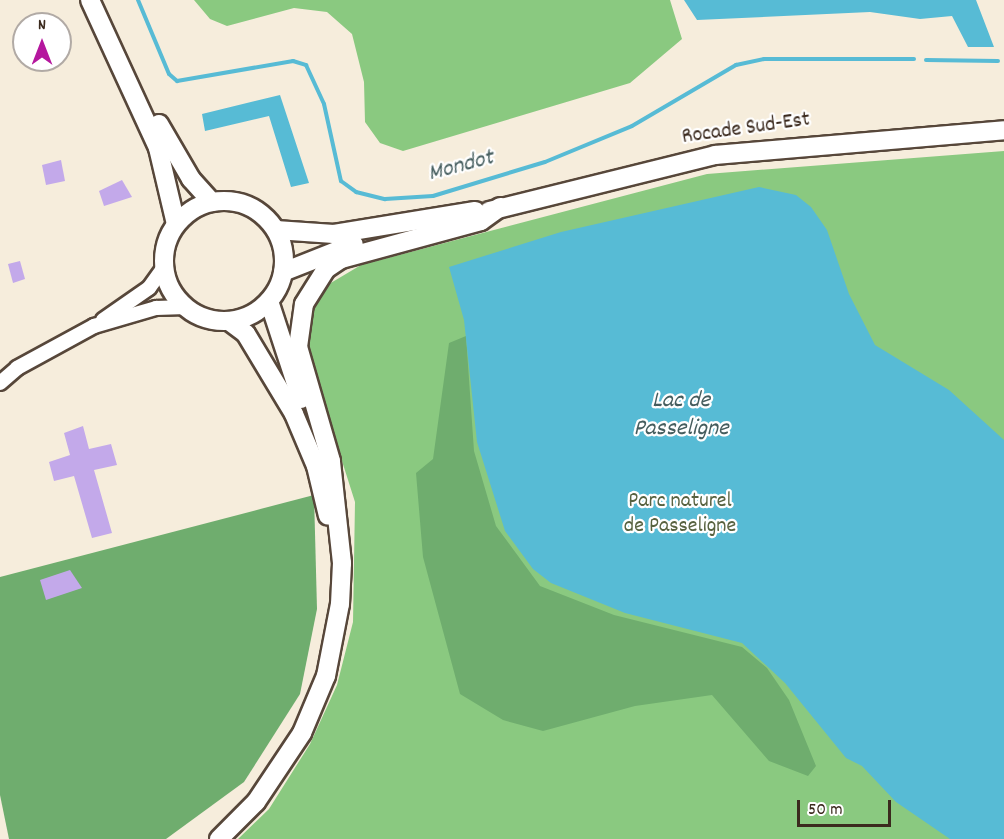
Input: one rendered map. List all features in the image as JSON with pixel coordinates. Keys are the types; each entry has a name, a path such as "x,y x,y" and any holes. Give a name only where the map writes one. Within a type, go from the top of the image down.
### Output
{"main road":[{"path":"90,0 158,148 176,224 164,267 186,307 229,321 257,350 316,466 327,513 330,590 324,648 300,720 257,790 208,839"},
{"path":"98,0 166,138 212,202"},
{"name":"Rocade Sud-Est","path":"284,272 322,253 715,155 1004,130"},
{"path":"176,224 212,202 249,206 276,230 284,272 269,301 229,321"},
{"path":"219,839 283,765 314,707 340,604 339,518 331,461 298,347 304,304 326,269 341,259 481,221 501,207"},
{"name":"Rocade Sud-Est","path":"276,230 334,234 501,207"},
{"path":"269,301 339,518"}],"street":[{"path":"0,383 17,368 94,326 149,288 164,267"},
{"path":"94,326 156,308 186,307"}],"green space":[{"path":"194,0 670,0 682,39 630,83 403,151 380,143 365,122 364,82 352,34 327,12 294,8 227,26 210,19"},
{"name":"Parc naturel de Passeligne","path":"1004,151 1004,839 238,839 269,809 310,744 337,685 353,622 355,502 309,357 305,320 324,287 361,265 707,174"},
{"path":"466,336 474,451 496,526 540,586 614,615 742,647 767,668 789,700 816,766 808,776 769,761 712,695 635,706 543,731 503,720 460,694 423,557 416,473 433,459 449,343"},
{"path":"314,495 317,609 300,694 244,782 166,839 9,839 0,795 0,577"}],"water":[{"path":"684,0 976,0 994,47 968,47 952,16 920,19 870,12 697,20"},
{"path":"280,95 309,183 291,187 269,116 205,131 202,114"},
{"name":"Lac de Passeligne","path":"759,187 796,195 811,207 827,230 849,294 875,345 949,390 1004,440 1004,839 950,839 896,802 862,766 846,758 785,683 742,643 625,613 551,583 533,569 505,531 477,442 464,320 449,267 561,232"}],"building":[{"path":"61,160 65,181 46,185 42,165"},
{"path":"122,180 132,197 104,206 99,191"},
{"path":"20,261 25,279 13,283 8,264"},
{"path":"83,426 89,449 111,444 117,465 94,470 112,533 92,538 74,476 54,481 49,462 70,455 64,433"},
{"path":"70,570 82,588 46,600 40,580"}],"waterway":[{"name":"Mondot","path":"138,0 169,74 177,81 293,61 306,65 324,104 341,181 356,192 385,199 433,196 545,162 632,126 736,65 764,59 914,59"},
{"path":"926,60 998,61"}]}
